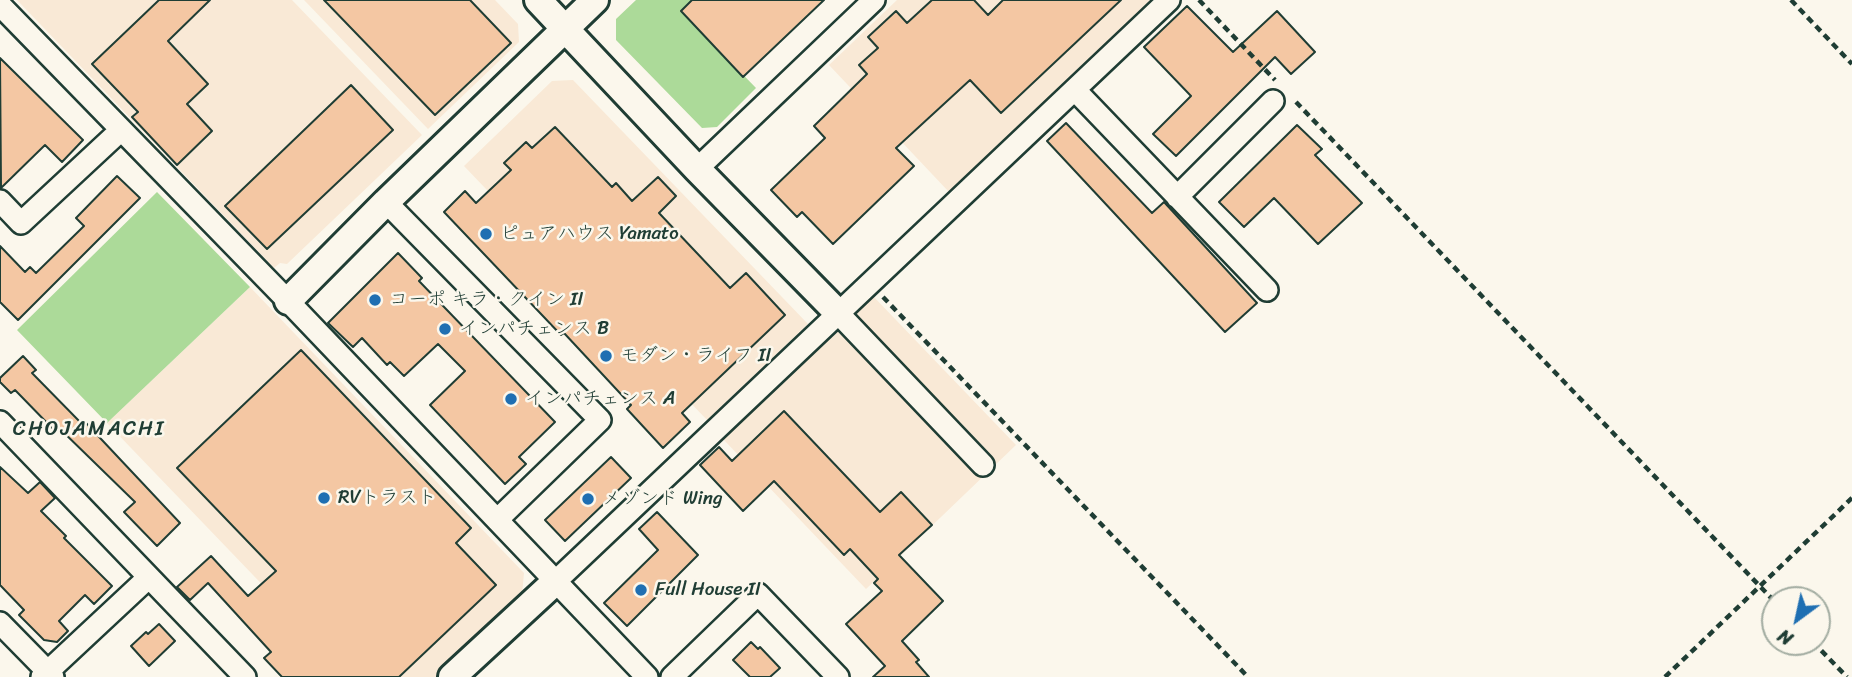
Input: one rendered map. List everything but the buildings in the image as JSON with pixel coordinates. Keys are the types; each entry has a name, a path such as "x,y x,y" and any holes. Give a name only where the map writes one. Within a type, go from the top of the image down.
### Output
{"street":[{"path":"538,0 983,466"},
{"path":"288,301 595,0"},
{"path":"697,169 874,0"},
{"path":"452,677 1169,0"},
{"path":"0,5 288,301 647,677"},
{"path":"1075,90 1267,290"},
{"path":"1177,197 1275,91"},
{"path":"0,201 21,223 121,130"},
{"path":"386,202 600,420 497,520"},
{"path":"0,422 245,677"},
{"path":"0,623 47,675 148,578"},
{"path":"672,677 758,594 838,677"}],"path":[{"path":"1199,0 1275,91"},
{"path":"1791,0 1852,64"},
{"path":"1295,101 1760,586"},
{"path":"870,284 1248,677"},
{"path":"1665,677 1852,498"},
{"path":"1827,656 1847,677"}],"shaded area":[{"path":"17,0 292,0 422,135 287,264 280,263 274,268"},
{"path":"304,0 495,0 518,24 519,42 428,129"},
{"path":"897,0 1153,0 949,192 829,65"},
{"path":"573,80 808,324 707,420 464,166 552,81"},
{"name":"RVトラスト","path":"250,287 524,573 522,595 436,677 351,677 107,423"},
{"path":"873,296 1016,445 866,589 723,439"}],"green space":[{"path":"636,0 692,0 681,11 756,88 717,127 702,128 616,40 616,19"},
{"path":"157,192 250,287 107,423 17,330"}],"place":[{"name":"ピュアハウス Yamato","path":"486,234"},
{"name":"コーポ キラ・クイン II","path":"375,300"},
{"name":"インパチェンス B","path":"445,329"},
{"name":"モダン・ライフ II","path":"606,356"},
{"name":"インパチェンス A","path":"511,399"},
{"name":"RVトラスト","path":"324,498"},
{"name":"メゾンド Wing","path":"588,499"},
{"name":"Full House II","path":"641,590"}],"district":[{"name":"CHOJAMACHI","path":"89,430"}]}
